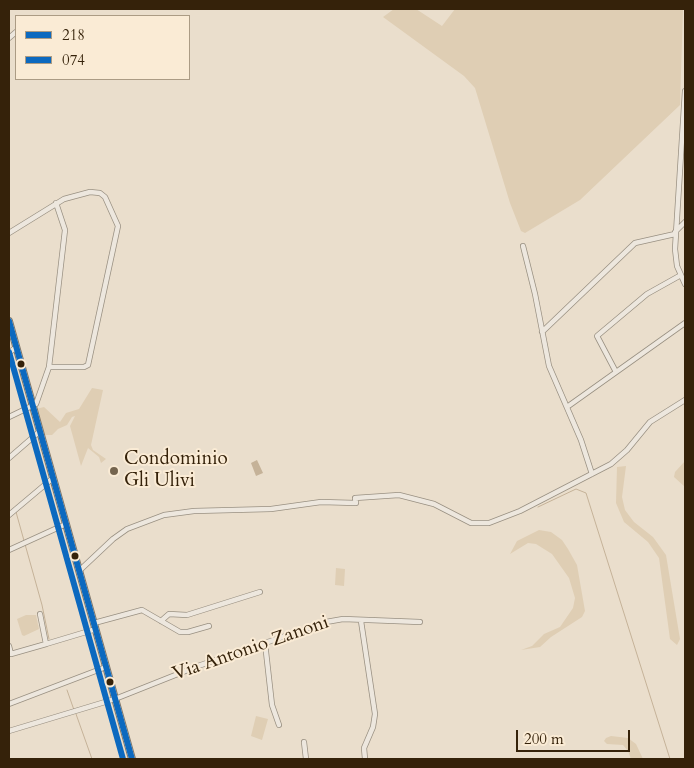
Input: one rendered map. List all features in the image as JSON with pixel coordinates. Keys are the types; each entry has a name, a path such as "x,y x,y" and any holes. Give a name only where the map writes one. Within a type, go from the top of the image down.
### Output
{"street":[{"path":"685,91 684,136 675,233 676,258 685,284"},
{"path":"9,233 56,203 81,194 100,193 106,199 118,226 88,365 84,367 49,367"},
{"path":"9,417 33,406 38,401 49,367 65,230 56,203"},
{"path":"542,332 635,243 675,233 685,222"},
{"path":"523,246 549,366 567,407 592,474"},
{"path":"616,372 597,336 650,292 681,275"},
{"path":"9,321 132,759"},
{"path":"567,407 685,322"},
{"path":"9,353 16,347"},
{"path":"79,571 120,533 169,514 271,509 321,502 356,503 355,498 399,495 424,500 465,521 482,524 520,511 619,459 650,422 685,400"},
{"path":"9,458 40,432"},
{"path":"9,515 53,478"},
{"path":"9,550 66,524"},
{"path":"161,622 169,614 187,615 260,592"},
{"path":"9,646 11,654 46,644 141,610 148,612 171,628 184,632 209,626"},
{"path":"40,614 46,644"},
{"name":"Via Antonio Zanoni","path":"9,731 115,699 332,620 420,622"},
{"path":"361,621 375,714 373,727 364,748 365,759"},
{"path":"265,644 272,705 279,725"},
{"path":"9,704 106,667"},
{"path":"304,742 306,759"}],"shaded area":[{"path":"394,9 416,9 442,26 455,9 683,9 680,105 580,200 525,233 521,231 510,203 475,88 464,76 383,17"},
{"path":"92,388 103,390 91,445 93,450 106,459 101,463 99,457 88,448 81,466 70,426 75,416 72,417 67,425 58,429 52,435 43,435 36,409 44,407 60,422 66,413 79,409"},
{"path":"257,460 263,473 256,476 251,463"},
{"path":"685,461 685,487 674,477 675,472"},
{"path":"626,466 622,497 625,510 634,522 653,537 666,555 680,639 677,645 670,639 659,558 648,542 624,522 616,503 617,467"},
{"path":"539,530 551,532 562,540 568,549 577,565 585,611 582,617 551,637 540,647 521,650 532,646 544,634 560,627 573,608 575,598 569,578 552,554 536,544 528,543 510,554 517,541"},
{"path":"336,568 345,569 344,586 335,585"},
{"path":"26,615 36,615 39,629 24,636 17,619"},
{"path":"256,716 268,719 262,740 251,736"},
{"path":"611,736 628,738 636,744 643,759 631,759 623,745 607,744 604,741"}],"waterway":[{"path":"538,507 576,489 586,493 670,759"},
{"path":"16,512 42,605 49,639"},
{"path":"67,690 74,710"},
{"path":"76,714 92,759"}],"transit line":[{"name":"218","path":"9,321 132,759"},
{"name":"074","path":"9,352 123,759"}],"place":[{"name":"Condominio Gli Ulivi","path":"114,471"}]}
